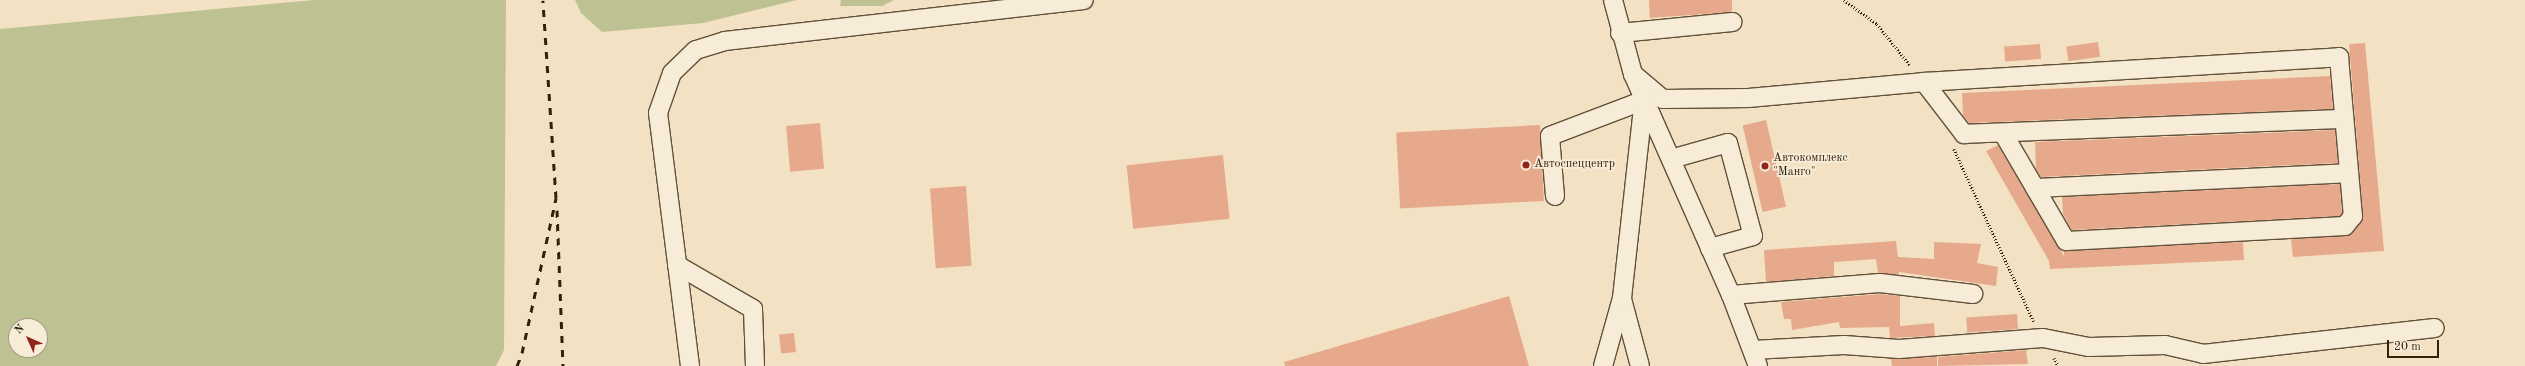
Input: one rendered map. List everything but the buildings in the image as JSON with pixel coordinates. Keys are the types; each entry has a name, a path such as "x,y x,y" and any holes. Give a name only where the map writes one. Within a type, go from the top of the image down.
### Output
{"street":[{"path":"690,366 658,113 672,73 696,50 725,41 1084,0"},
{"path":"1613,0 1620,33 1633,74 1731,295 1755,358 1844,345 1899,349 2043,338 2090,347 2165,344 2203,354 2435,328"},
{"path":"1620,33 1732,22"},
{"path":"1633,74 1663,98 1749,98 1924,82 2339,57 2353,216 2345,226 2066,241 2003,133"},
{"path":"1924,82 1964,134 2344,119"},
{"path":"1555,196 1550,136 1644,100"},
{"path":"1602,366 1622,298 1644,100"},
{"path":"1671,159 1728,142 1754,236 1710,248"},
{"path":"2035,188 2349,173"},
{"path":"677,265 753,309 755,366"},
{"path":"1731,295 1880,283 1973,294"},
{"path":"1622,298 1640,366"}],"path":[{"path":"1844,0 1877,24 1924,82"},
{"path":"1953,146 2043,338 2058,366"}],"green space":[{"path":"314,0 506,0 504,350 496,366 0,366 0,29"},
{"path":"575,0 797,0 703,23 602,32 581,13"},
{"path":"841,0 894,0 882,6 840,6"}],"railway":[{"path":"517,366 522,353 556,198 543,0"},
{"path":"557,210 563,366"}],"place":[{"name":"Автоспеццентр","path":"1526,165"},
{"name":"Автокомплекс \"Манго\"","path":"1765,166"}]}
